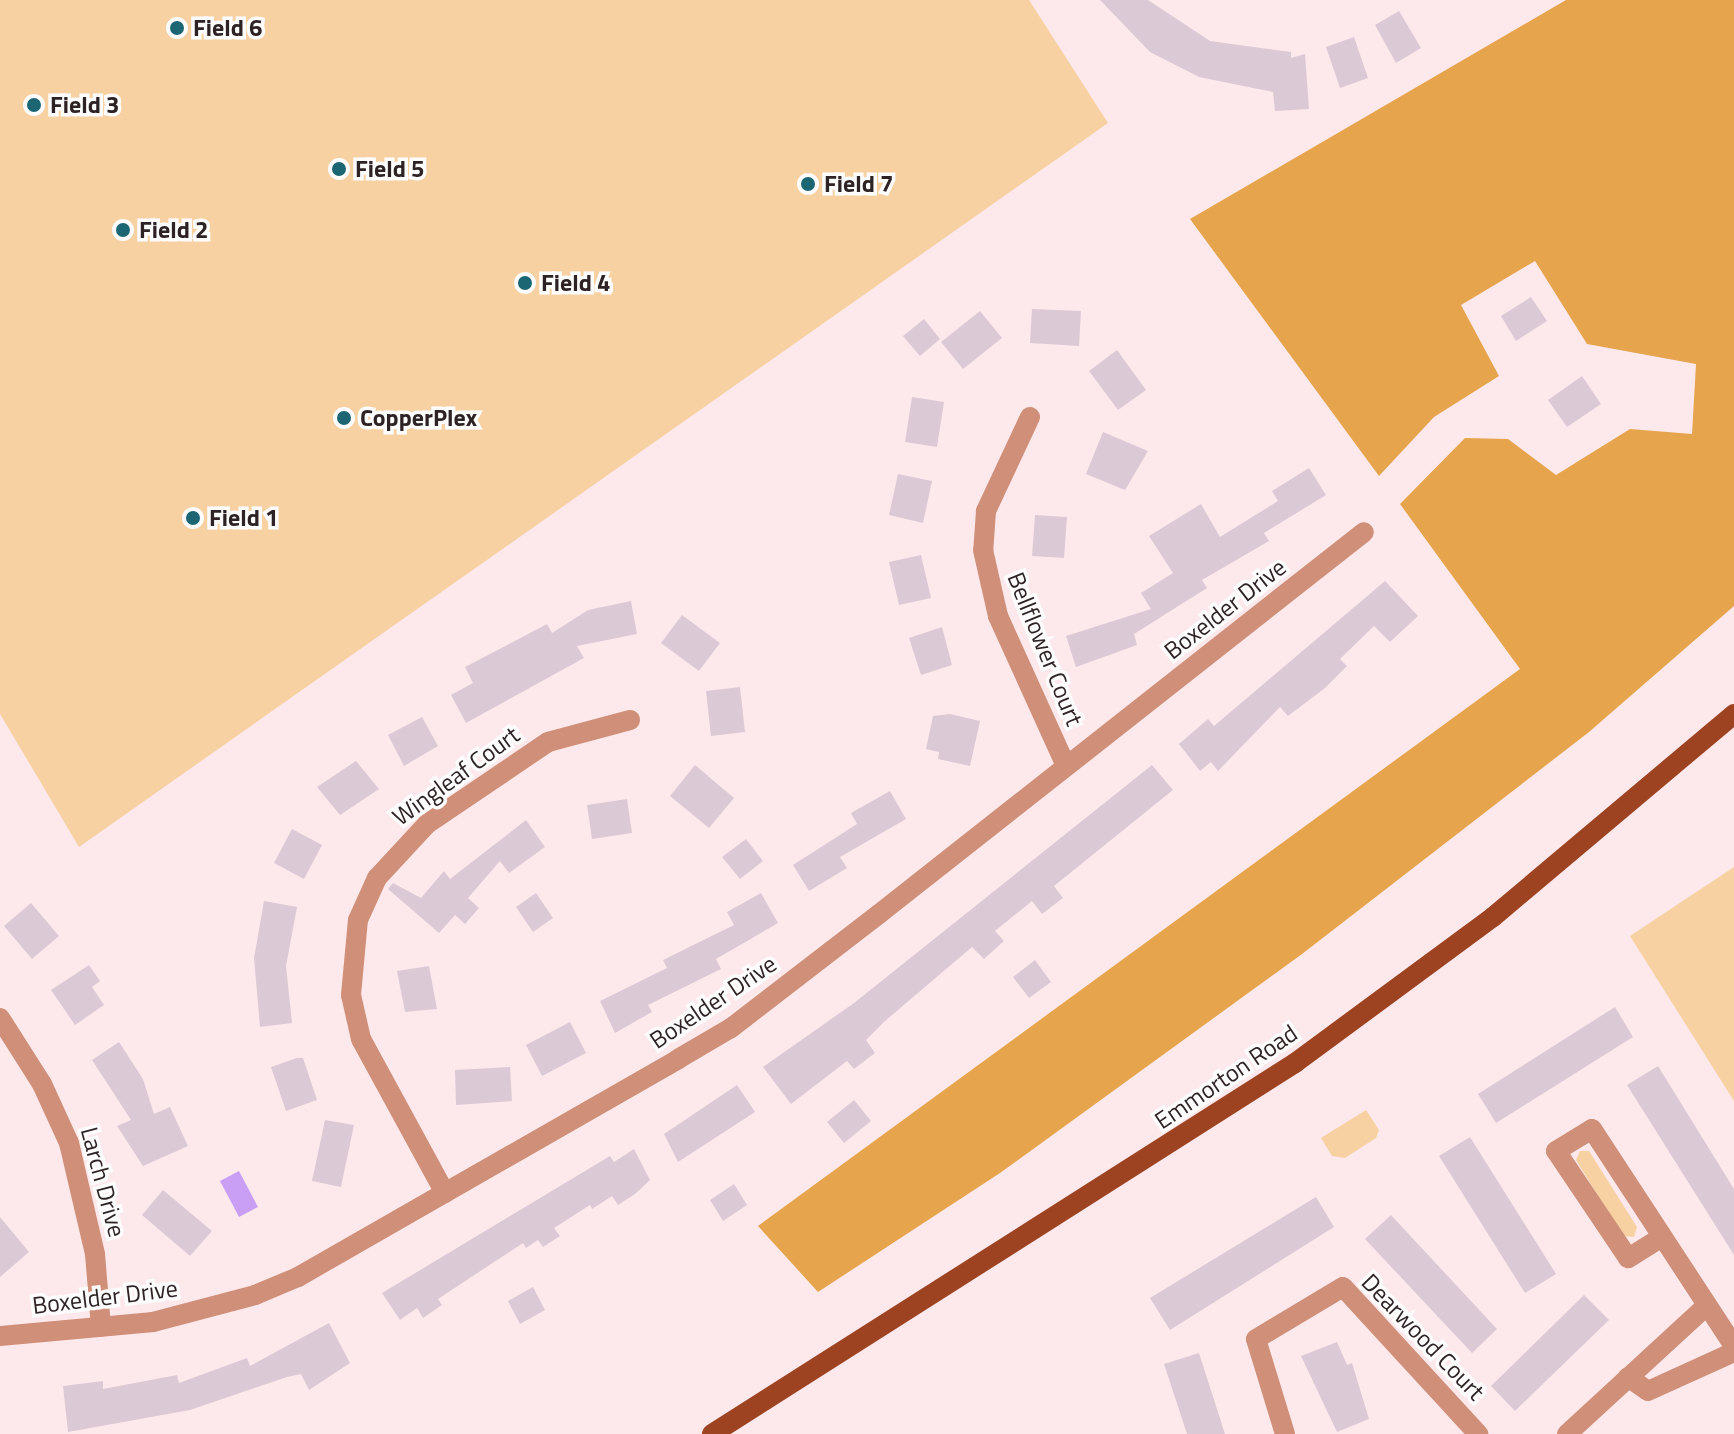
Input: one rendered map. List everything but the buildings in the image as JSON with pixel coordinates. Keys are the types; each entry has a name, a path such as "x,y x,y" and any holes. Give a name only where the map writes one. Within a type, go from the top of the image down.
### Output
{"main road":[{"name":"Emmorton Road","path":"712,1434 1295,1063 1504,909 1734,714"}],"street":[{"name":"Bellflower Court","path":"1030,417 986,511 983,550 998,616 1065,764"},
{"name":"Boxelder Drive","path":"0,1336 153,1322 255,1295 445,1193 731,1028 1364,532"},
{"name":"Wingleaf Court","path":"445,1193 361,1039 351,995 358,920 377,878 427,824 548,742 630,720"},
{"name":"Larch Drive","path":"0,1018 42,1084 69,1143 95,1254 101,1327"},
{"path":"1628,1377 1648,1391 1734,1349 1662,1237 1592,1129 1556,1151 1628,1258 1662,1237"},
{"name":"Dearwood Court","path":"1285,1434 1256,1339 1343,1287 1468,1431"},
{"path":"1567,1434 1706,1306"}],"shaded area":[{"name":"CopperPlex","path":"0,0 1029,0 1108,123 79,847 0,714"},
{"path":"1566,0 1734,0 1734,606 1589,732 1302,954 1000,1173 818,1292 758,1226 1520,669 1400,504 1465,438 1508,439 1556,475 1630,429 1692,434 1696,364 1587,344 1535,261 1461,305 1499,376 1434,417 1379,476 1190,219"},
{"path":"1734,867 1734,1101 1630,936"},
{"path":"1366,1110 1379,1130 1376,1138 1345,1158 1332,1156 1321,1138"},
{"path":"1580,1151 1589,1151 1637,1227 1634,1237 1623,1236 1576,1160"},
{"path":"239,1171 258,1207 239,1217 220,1181"}],"place":[{"name":"Field 6","path":"177,28"},
{"name":"Field 3","path":"34,105"},
{"name":"Field 5","path":"339,169"},
{"name":"Field 7","path":"808,184"},
{"name":"Field 2","path":"123,230"},
{"name":"Field 4","path":"525,283"},
{"name":"CopperPlex","path":"344,418"},
{"name":"Field 1","path":"193,518"}]}
